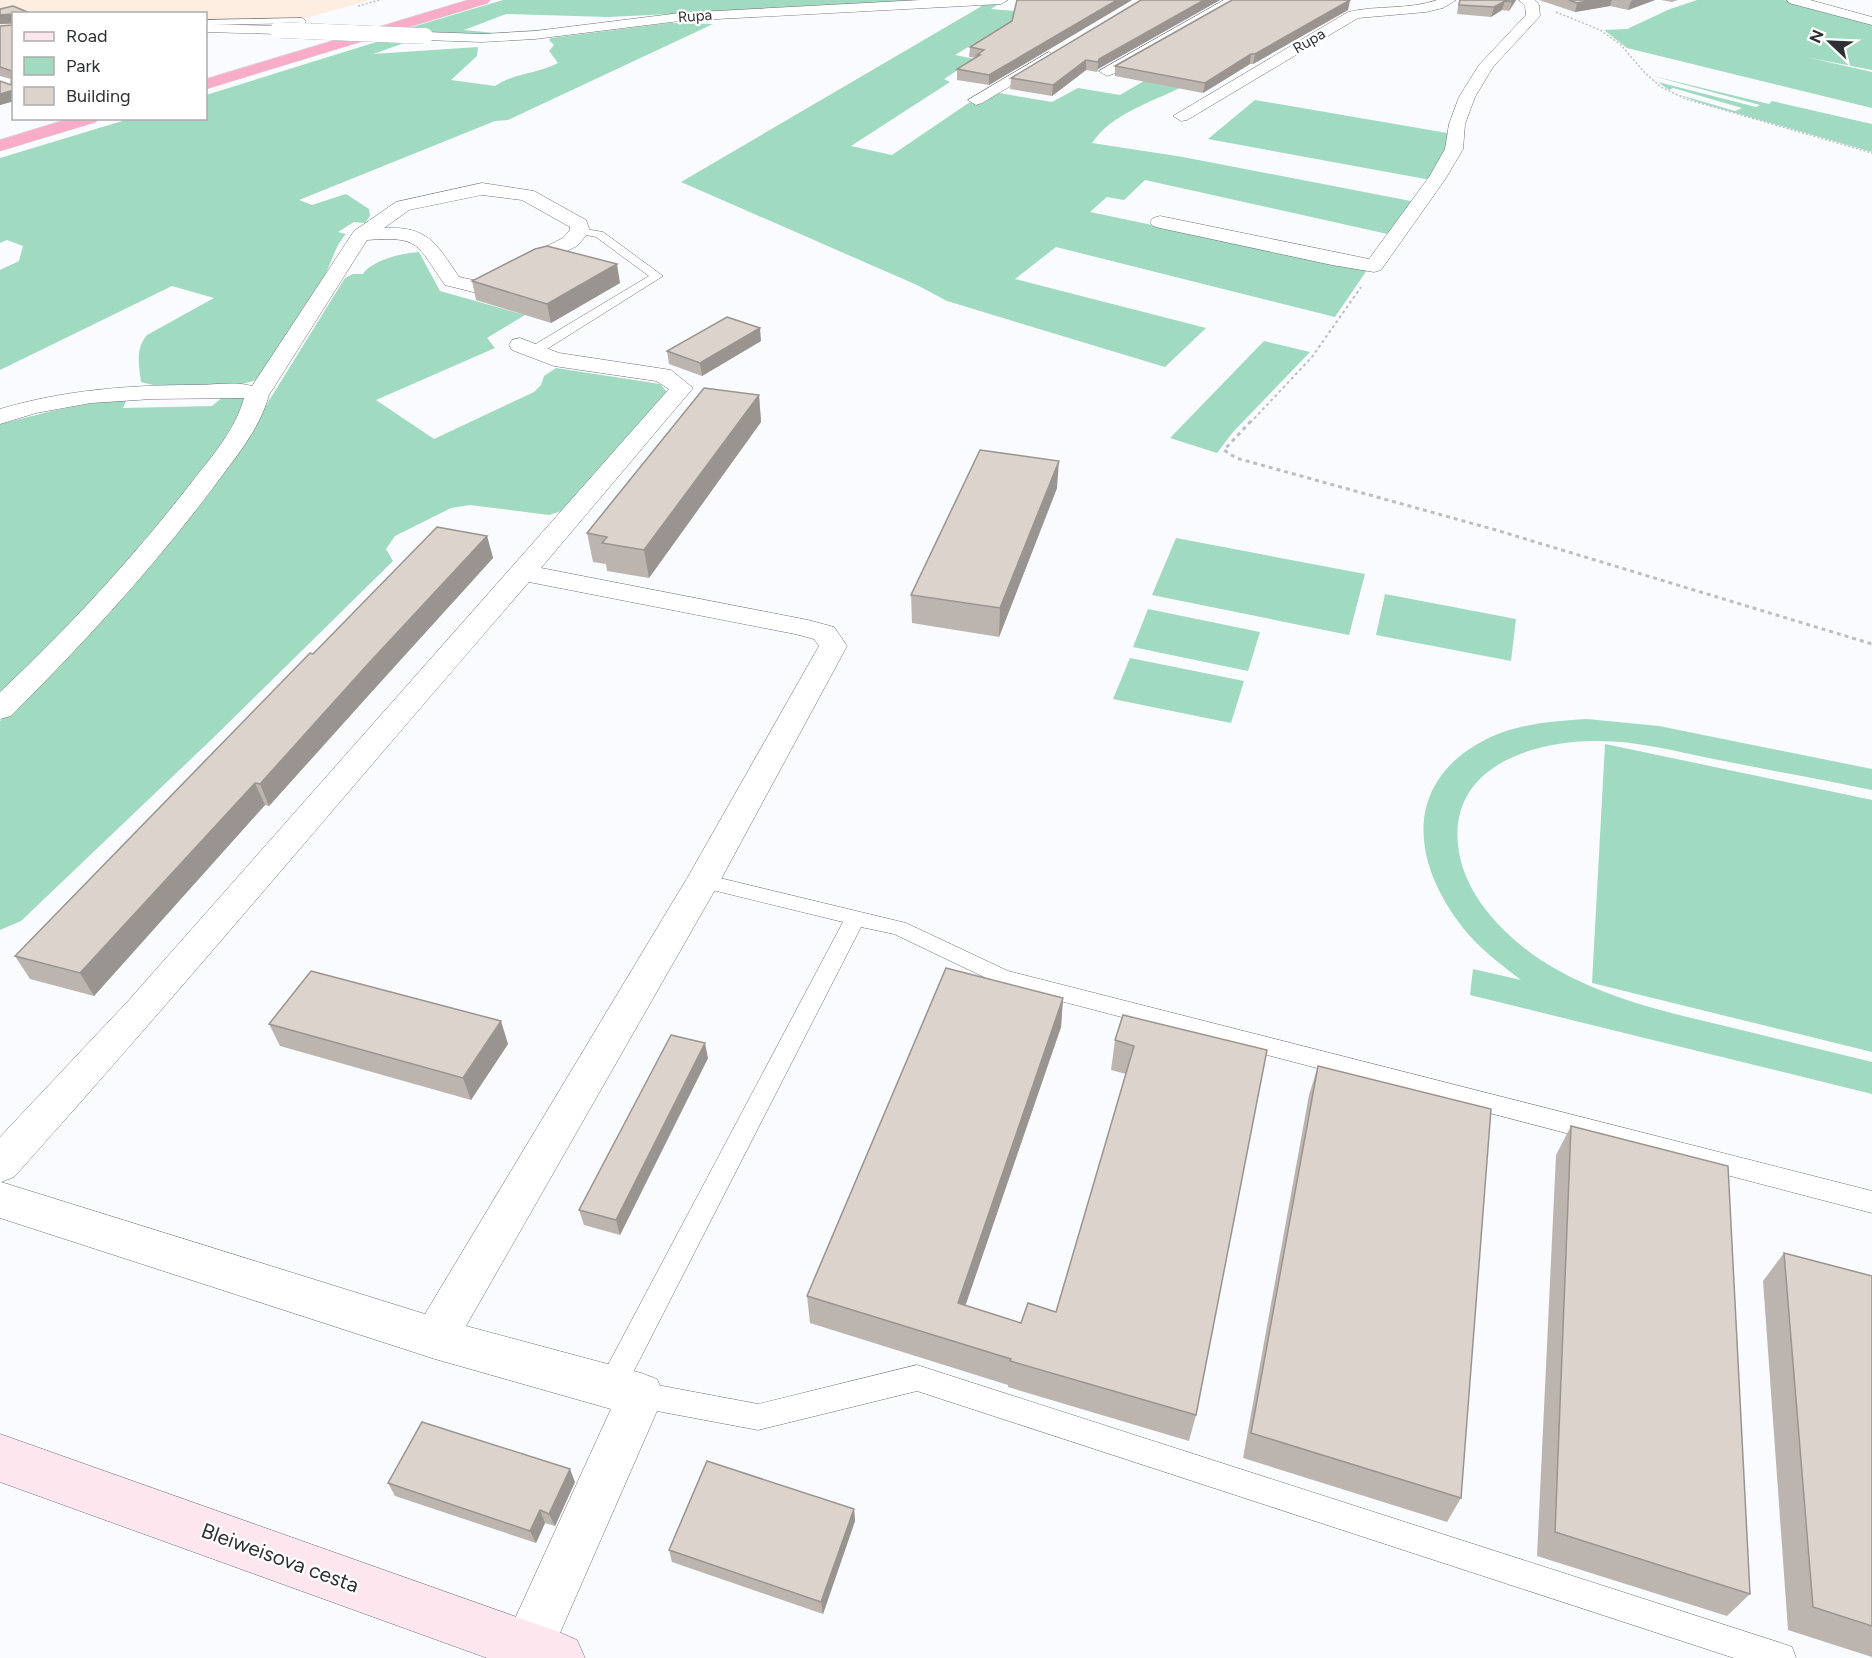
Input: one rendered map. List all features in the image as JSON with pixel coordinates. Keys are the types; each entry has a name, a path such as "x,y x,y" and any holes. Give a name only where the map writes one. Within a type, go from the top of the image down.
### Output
{"highway":[{"path":"207,72 449,0"},
{"path":"207,84 483,0"},
{"path":"0,133 42,120"},
{"path":"0,146 84,120"}],"main road":[{"name":"Bleiweisova cesta","path":"0,1458 544,1652"}],"street":[{"name":"Rupa","path":"207,28 482,38 535,35 680,17 1001,0"},
{"path":"1107,71 1234,0"},
{"path":"1242,0 1253,0"},
{"path":"1345,3 1437,0"},
{"name":"Rupa","path":"1182,116 1353,15 1364,11 1430,6 1449,0"},
{"path":"1794,0 1872,21"},
{"path":"1160,222 1374,266 1437,178 1454,149 1456,124 1467,97 1487,65 1533,16 1529,2"},
{"path":"976,100 1066,47"},
{"path":"0,709 111,596 230,447 254,408 257,395 361,235 403,206 482,189 527,195 579,225 580,231 570,242 481,288 452,281 423,240 414,233 361,235"},
{"path":"0,1165 142,1010 682,388 663,375 554,359 527,348"},
{"path":"0,417 24,408 100,394 144,391 245,391 257,395"},
{"path":"435,1338 704,881 833,646 824,633 798,626 523,573"},
{"path":"0,1200 435,1338 626,1391 544,1652"}],"lane":[{"path":"207,23 302,21"},
{"path":"527,348 657,276 599,234 580,231"},
{"path":"704,881 899,928 1003,978 1872,1202"},
{"path":"855,918 626,1391 758,1417 917,1378 1781,1658"}],"path":[{"path":"1529,2 1600,30 1620,44 1645,73 1661,87 1686,99 1872,153"},
{"path":"1374,266 1312,357 1224,450 1236,458 1496,530 1872,644"}],"shaded area":[{"path":"0,0 371,0 303,19 207,22 207,12 12,12 12,27 0,28"}],"green space":[{"path":"503,0 965,0 608,17 506,14 464,30 495,33 564,28 565,30 498,35 399,31"},
{"path":"1697,0 1784,0 1872,24 1872,70 1806,57 1872,72 1872,108 1627,48 1604,30 1627,29 1670,9"},
{"path":"987,3 1000,3 991,9 1026,12 955,55 975,59 944,79 950,82 851,146 892,155 970,102 981,104 999,93 1052,102 1078,88 1120,95 1144,81 1180,88 1120,117 1100,133 1092,143 1183,157 1416,202 1392,235 1145,180 1124,200 1107,197 1090,212 1367,270 1335,317 1056,247 1015,279 1206,328 1165,367 947,301 917,285 681,182"},
{"path":"670,23 713,24 508,120 495,121 299,200 312,205 346,194 369,209 370,216 365,223 354,222 338,232 346,234 323,279 261,378 234,385 202,388 169,387 141,382 139,352 147,335 214,298 172,286 0,370 0,270 19,261 23,246 7,240 0,243 0,158 126,120 207,120 207,95 386,39 413,40 373,54 478,47 477,56 451,80 495,86 510,78 558,63 549,51 554,45 549,40"},
{"path":"1649,75 1769,104 1772,101 1872,124 1872,152 1701,103 1673,93 1735,111 1742,108 1673,88 1669,90 1658,82 1756,107 1760,105"},
{"path":"1255,100 1453,134 1431,180 1208,139"},
{"path":"419,252 440,291 525,315 487,338 495,348 376,400 434,439 534,392 541,385 544,376 556,368 660,384 667,392 565,510 549,515 470,505 451,508 395,536 386,549 393,561 213,738 21,921 0,930 0,721 108,614 257,420 345,278 353,274 363,274 373,265 388,258"},
{"path":"1264,341 1310,352 1233,432 1217,453 1170,438"},
{"path":"128,396 123,408 212,406 224,396 244,398 244,407 215,453 100,597 0,696 0,424"},
{"path":"1176,538 1365,574 1349,635 1152,595"},
{"path":"1385,594 1516,619 1511,661 1376,635"},
{"path":"1148,609 1260,632 1248,671 1133,647"},
{"path":"1130,658 1244,681 1231,723 1113,699"},
{"path":"1587,719 1659,726 1872,769 1872,790 1637,744 1593,741 1544,747 1498,764 1480,779 1467,796 1459,818 1458,845 1469,883 1479,901 1506,932 1554,968 1595,988 1637,1003 1872,1062 1872,1094 1470,995 1473,969 1521,980 1487,953 1469,935 1449,908 1435,881 1426,853 1424,826 1429,800 1441,776 1463,754 1493,736 1528,725"},
{"path":"1605,744 1872,800 1872,1052 1592,983"}],"building":[{"path":"1017,0 1117,0 989,75 957,69 984,50 970,47 1012,21"},
{"path":"1141,0 1204,0 1099,59 1098,62 1086,60 1053,85 1011,78"},
{"path":"1232,0 1350,0 1255,54 1251,54 1205,83 1115,66"},
{"path":"1460,0 1513,0 1512,2 1505,1 1494,7 1459,5"},
{"path":"1569,0 1593,0 1577,3"},
{"path":"13,6 27,12 0,15 0,9"},
{"path":"12,25 12,71 0,67 0,26"},
{"path":"12,71 12,91 0,94 0,81 11,85"},
{"path":"547,246 617,264 547,304 472,281 535,249"},
{"path":"727,317 760,328 700,363 667,351"},
{"path":"704,388 759,395 644,550 602,543 607,537 587,533"},
{"path":"980,450 1059,461 1000,608 911,595"},
{"path":"437,527 487,536 260,784 255,783 80,973 15,956 310,653 313,654"},
{"path":"946,968 1063,998 958,1303 1021,1323 1028,1303 1056,1312 1134,1046 1115,1040 1123,1015 1267,1050 1196,1415 1010,1361 1011,1359 807,1296"},
{"path":"311,971 501,1021 463,1078 269,1024"},
{"path":"671,1035 705,1043 616,1220 579,1210"},
{"path":"1318,1066 1491,1109 1461,1498 1251,1433"},
{"path":"1571,1126 1728,1166 1750,1594 1555,1532"},
{"path":"1784,1253 1872,1276 1872,1626 1813,1607"},
{"path":"422,1422 570,1469 549,1514 540,1510 530,1531 388,1483"},
{"path":"707,1461 854,1509 821,1602 669,1550"}]}
